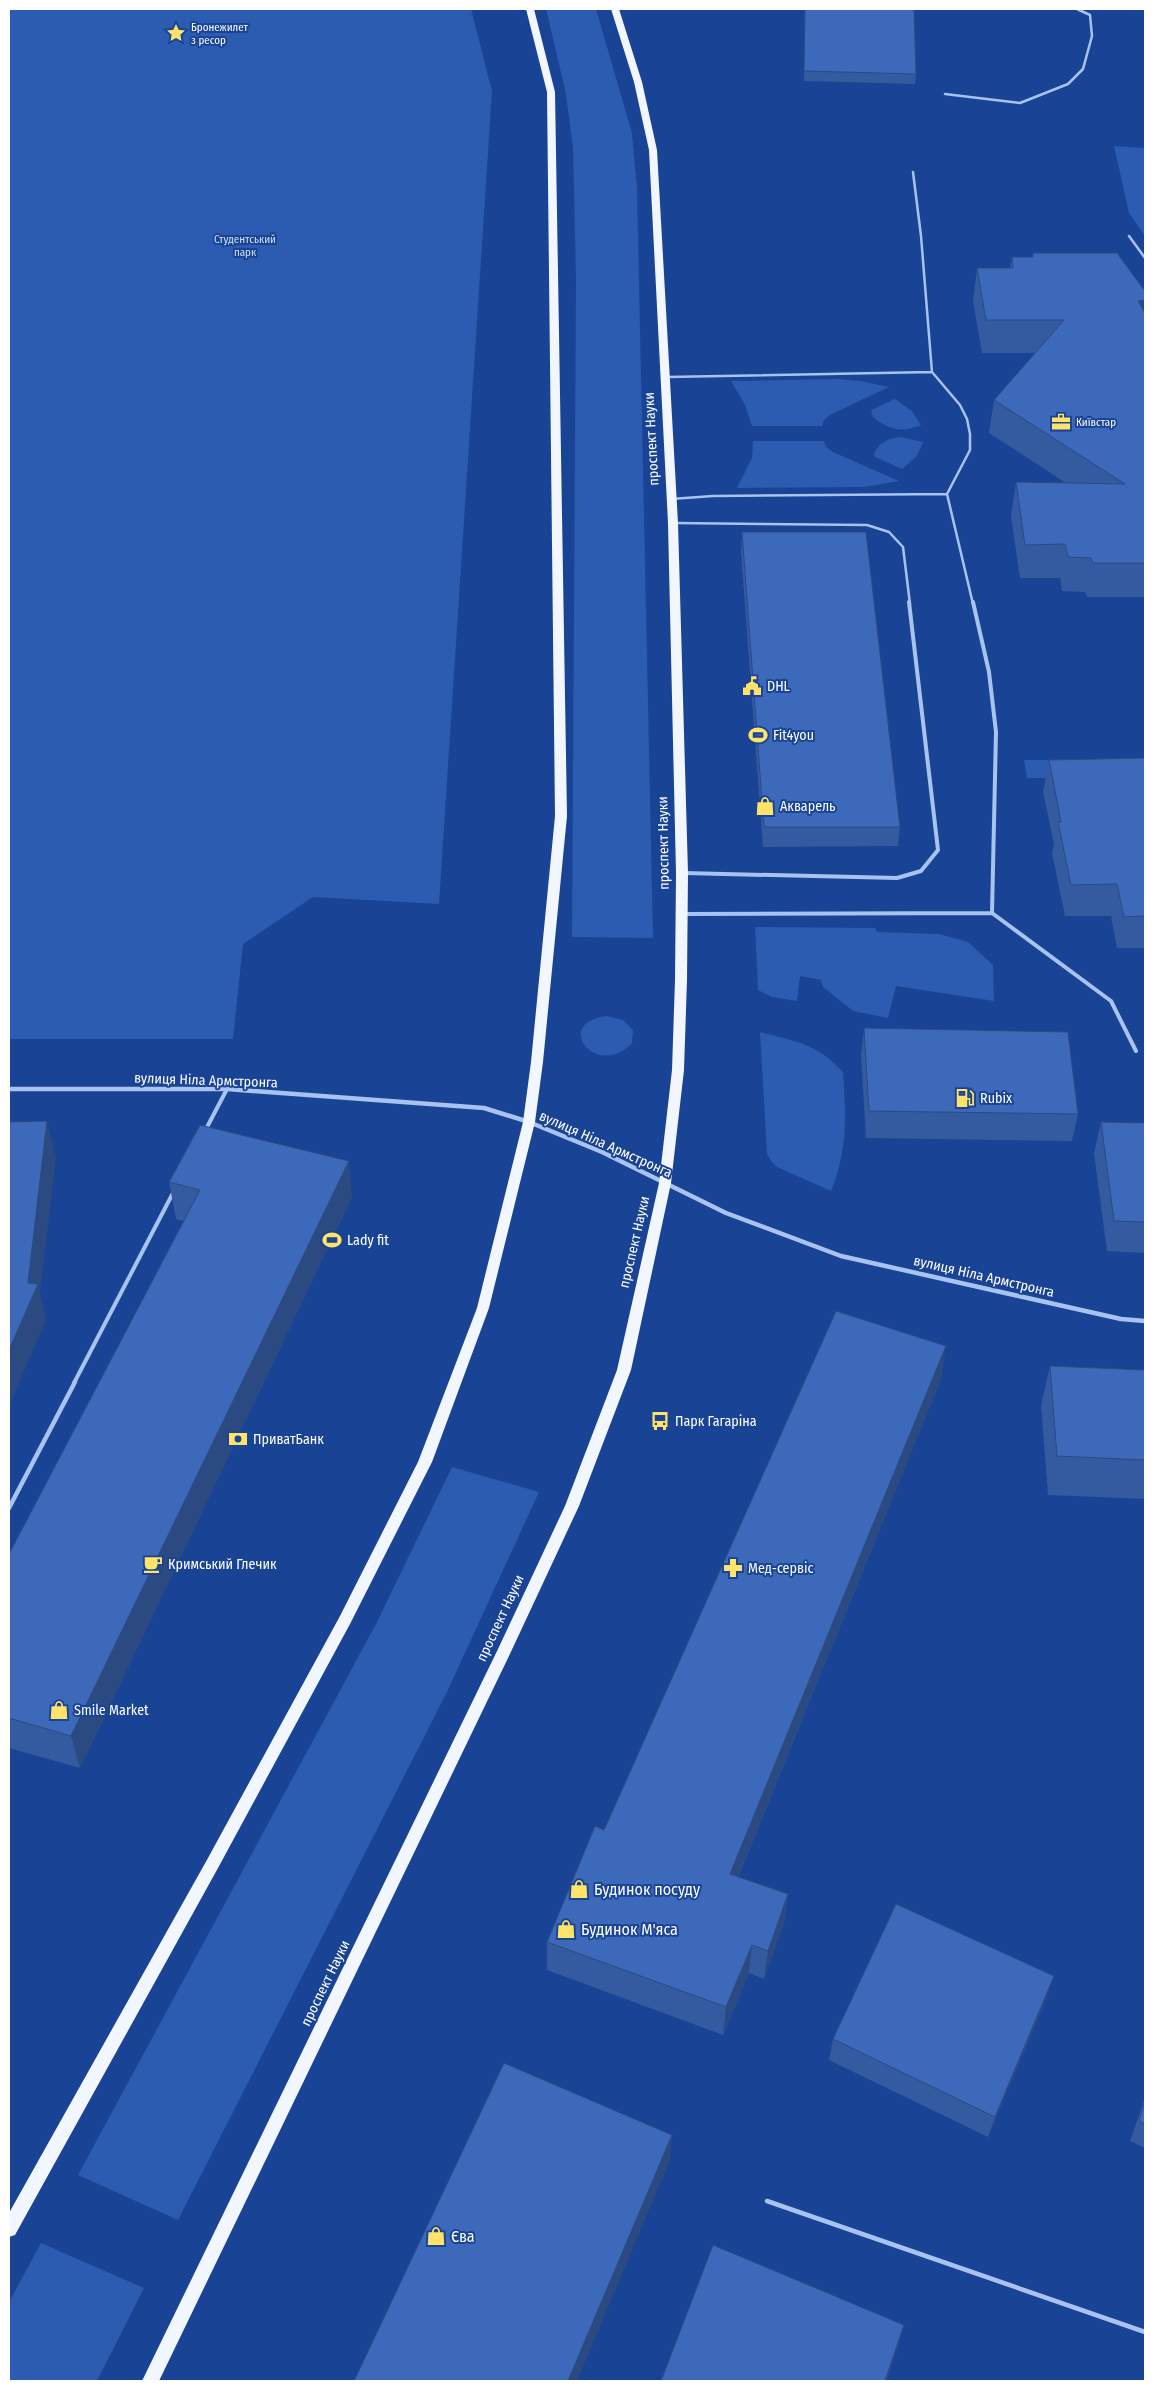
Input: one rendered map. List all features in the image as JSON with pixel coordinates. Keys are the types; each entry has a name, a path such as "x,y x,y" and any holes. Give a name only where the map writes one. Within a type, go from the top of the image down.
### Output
{"main road":[{"path":"9,2229 341,1629 425,1462 483,1308 529,1122 537,1062 561,816 551,92 530,9"},
{"name":"проспект Науки","path":"150,2381 496,1670 572,1506 624,1370 665,1183 678,1070 682,914 674,523 671,499 653,150 638,82 615,9"}],"street":[{"name":"вулиця Ніла Армстронга","path":"9,1089 227,1089 484,1108 529,1122 602,1152 726,1213 841,1256 1121,1319 1145,1320"}],"lane":[{"path":"945,94 1020,103 1068,84 1083,69 1092,36 1090,15 1077,9"},
{"path":"913,172 922,236 932,372 960,405 967,419 970,434 970,450 947,494 989,672 996,732 992,913"},
{"path":"1129,236 1145,258"},
{"path":"665,378 932,372"},
{"path":"671,499 713,496 947,494"},
{"path":"674,523 867,525 889,532 903,547 938,850 920,871 896,878 682,873"},
{"path":"682,914 992,913 1111,1001 1136,1050"},
{"path":"204,1132 227,1089"},
{"path":"9,1508 177,1185"},
{"path":"767,2201 1145,2332"}],"green space":[{"name":"Студентський парк","path":"9,9 471,9 492,91 439,904 313,897 243,944 233,1039 9,1039"},
{"path":"546,9 596,9 632,133 637,189 653,938 572,937 576,280 573,148 566,94"},
{"path":"1114,146 1145,148 1145,236 1129,213"},
{"path":"837,379 861,381 889,387 830,415 824,420 822,426 752,426 745,405 731,381"},
{"path":"895,399 912,411 921,425 908,429 896,429 885,425 873,417 871,410"},
{"path":"900,437 923,442 917,456 902,469 875,457 874,454 884,442"},
{"path":"753,441 824,441 826,447 833,452 899,481 864,487 737,488 752,458"},
{"path":"1024,760 1145,760 1145,778 1027,778"},
{"path":"755,927 875,928 877,932 939,934 968,942 993,965 994,1001 896,986 888,1018 853,1011 823,987 821,980 800,976 797,1001 772,997 758,990"},
{"path":"606,1016 623,1020 633,1030 632,1043 619,1053 606,1056 594,1053 581,1038 582,1029 590,1021"},
{"path":"760,1032 795,1041 815,1049 843,1072 845,1118 843,1147 837,1176 831,1191 777,1167 767,1154"},
{"path":"452,1467 539,1492 447,1692 178,2220 78,2175 376,1624"},
{"path":"41,2243 144,2288 97,2381 9,2381 9,2302"}],"building":[{"path":"805,9 914,9 916,74 804,71"},
{"path":"1033,253 1117,253 1145,291 1145,300 1138,301 1145,313 1145,563 1093,563 1091,558 1068,557 1065,544 1025,545 1016,482 1125,484 994,400 1064,320 986,320 977,268 1013,268 1012,257 1033,257"},
{"path":"742,532 866,532 900,827 764,827"},
{"path":"1145,758 1145,916 1124,917 1117,884 1071,885 1058,822 1061,822 1049,760"},
{"name":"Rubix","path":"864,1028 1068,1032 1078,1114 869,1111"},
{"path":"47,1121 28,1283 38,1284 9,1350 9,1122"},
{"path":"1101,1122 1145,1123 1145,1222 1114,1221"},
{"path":"200,1125 349,1161 71,1736 9,1718 9,1554 200,1190 169,1182"},
{"path":"836,1311 946,1346 730,1874 788,1894 768,1951 752,1945 726,2007 547,1942 595,1826 604,1830"},
{"path":"1050,1366 1145,1370 1145,1460 1057,1456"},
{"path":"896,1904 1054,1976 995,2117 833,2039"},
{"path":"504,2063 672,2135 568,2381 354,2381"},
{"path":"1145,2102 1145,2124 1139,2121"},
{"path":"713,2245 904,2325 885,2381 661,2381"}],"place":[{"name":"Бронежилет з ресор","path":"176,33"},
{"name":"Київстар","path":"1061,422"},
{"name":"DHL","path":"752,686"},
{"name":"Fit4you","path":"758,735"},
{"name":"Акварель","path":"765,806"},
{"name":"Rubix","path":"965,1098"},
{"name":"Lady fit","path":"332,1240"},
{"name":"Парк Гагаріна","path":"660,1421"},
{"name":"ПриватБанк","path":"238,1439"},
{"name":"Кримський Глечик","path":"153,1564"},
{"name":"Мед-сервіс","path":"733,1568"},
{"name":"Smile Market","path":"59,1710"},
{"name":"Будинок посуду","path":"579,1889"},
{"name":"Будинок М'яса","path":"566,1929"},
{"name":"Єва","path":"436,2236"}]}
